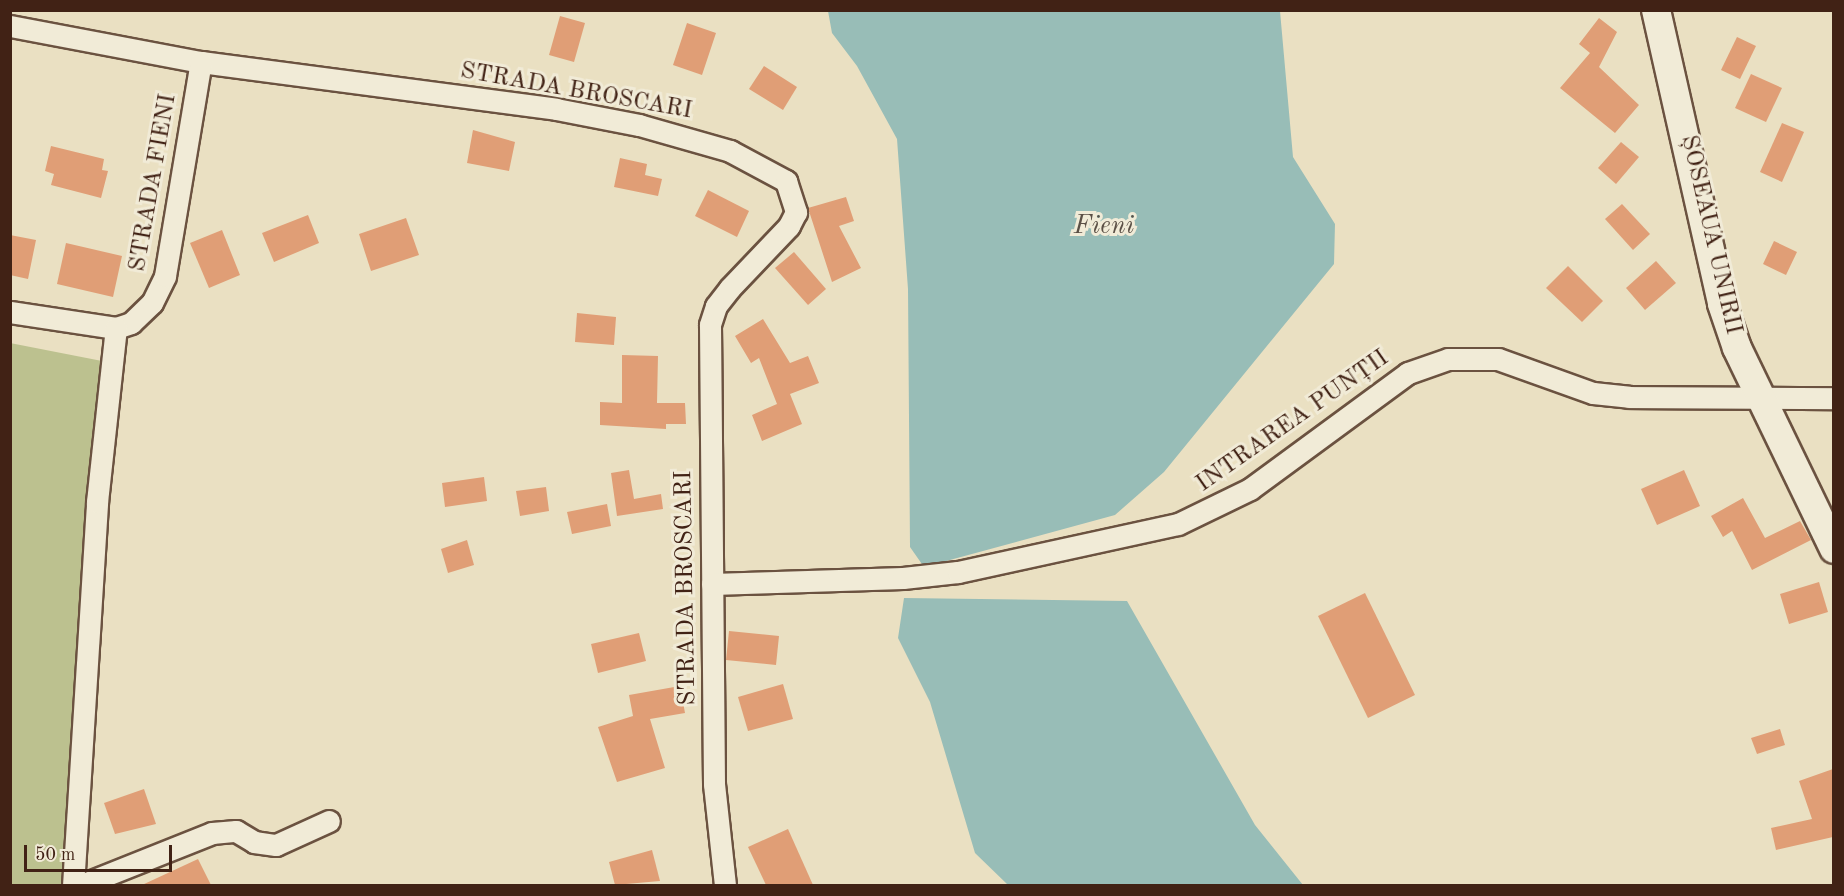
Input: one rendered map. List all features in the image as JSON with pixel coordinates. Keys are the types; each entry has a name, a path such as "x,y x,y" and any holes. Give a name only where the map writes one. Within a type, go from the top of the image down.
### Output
{"main road":[{"name":"ȘOSEAUA UNIRII","path":"1656,10 1722,304 1757,396 1833,549"}],"street":[{"name":"STRADA BROSCARI","path":"10,26 201,62 556,109 639,125 730,151 786,181 796,212 789,226 730,288 716,306 710,326 714,784 725,885"},
{"name":"STRADA FIENI","path":"116,328 144,313 165,276 201,62"},
{"path":"10,312 116,328 97,502 73,885"},
{"name":"INTRAREA PUNȚII","path":"712,584 892,579 958,572 1178,524 1205,515 1250,489 1408,373 1448,359 1498,358 1593,393 1629,398 1757,396 1833,398"},
{"path":"78,885 212,833 236,831 254,842 276,845 329,821"}],"green space":[{"path":"10,343 102,361 66,885 11,885"}],"water":[{"name":"Fieni","path":"828,11 1280,11 1293,157 1335,224 1334,264 1164,472 1115,515 924,567 910,547 908,289 897,139 857,66 832,33"},
{"path":"904,598 1127,601 1255,825 1303,885 1008,885 975,853 930,702 898,638"}],"building":[{"path":"560,16 585,23 574,62 549,55"},
{"path":"1599,18 1617,32 1599,67 1639,105 1615,133 1560,88 1590,53 1579,44"},
{"path":"687,23 716,33 702,75 673,65"},
{"path":"1737,37 1756,46 1740,79 1721,70"},
{"path":"764,66 797,87 783,110 749,89"},
{"path":"1751,74 1782,88 1766,122 1735,108"},
{"path":"1782,123 1804,132 1782,182 1760,172"},
{"path":"473,130 515,142 509,171 467,163"},
{"path":"1621,142 1639,157 1616,184 1598,168"},
{"path":"51,146 104,159 102,170 108,171 101,198 51,185 54,174 45,171"},
{"path":"620,158 647,164 645,175 662,179 658,196 614,187"},
{"path":"708,190 749,211 737,237 695,216"},
{"path":"846,197 854,221 839,226 861,268 832,282 808,208"},
{"path":"1622,204 1650,234 1633,250 1605,219"},
{"path":"308,215 319,243 274,262 262,233"},
{"path":"406,218 419,255 371,271 359,234"},
{"path":"222,230 240,275 209,288 190,243"},
{"path":"10,235 36,240 28,279 10,275"},
{"path":"1774,241 1797,252 1786,275 1763,264"},
{"path":"66,243 122,256 113,297 57,284"},
{"path":"794,252 826,289 808,305 775,268"},
{"path":"1656,261 1676,283 1645,310 1626,288"},
{"path":"1568,266 1603,301 1582,322 1546,288"},
{"path":"577,313 616,317 614,345 575,342"},
{"path":"763,319 790,363 808,356 819,383 790,394 802,424 762,441 752,415 777,404 759,358 751,363 735,336"},
{"path":"622,355 658,356 657,403 685,403 686,424 666,424 666,429 600,425 600,402 622,403"},
{"path":"629,470 634,499 661,494 663,509 617,516 611,473"},
{"path":"1684,470 1700,506 1657,525 1641,489"},
{"path":"484,477 487,501 445,507 442,483"},
{"path":"546,487 549,511 520,516 516,491"},
{"path":"1743,498 1765,538 1800,521 1811,540 1752,570 1732,531 1723,537 1711,516"},
{"path":"607,504 611,526 572,534 567,512"},
{"path":"467,540 474,565 448,573 441,549"},
{"path":"1819,582 1828,612 1789,624 1780,594"},
{"path":"1365,593 1415,695 1368,718 1318,616"},
{"path":"729,631 779,636 776,665 726,660"},
{"path":"639,633 646,661 598,673 591,644"},
{"path":"783,684 793,719 748,731 738,697"},
{"path":"680,686 685,713 650,719 665,768 617,782 598,727 633,716 629,695"},
{"path":"1780,729 1785,745 1757,754 1751,738"},
{"path":"1833,769 1833,837 1776,850 1771,828 1812,819 1799,781"},
{"path":"144,789 156,824 115,834 104,803"},
{"path":"788,829 813,885 766,885 748,847"},
{"path":"652,850 660,881 615,885 609,862"},
{"path":"198,859 211,885 142,885"}]}
